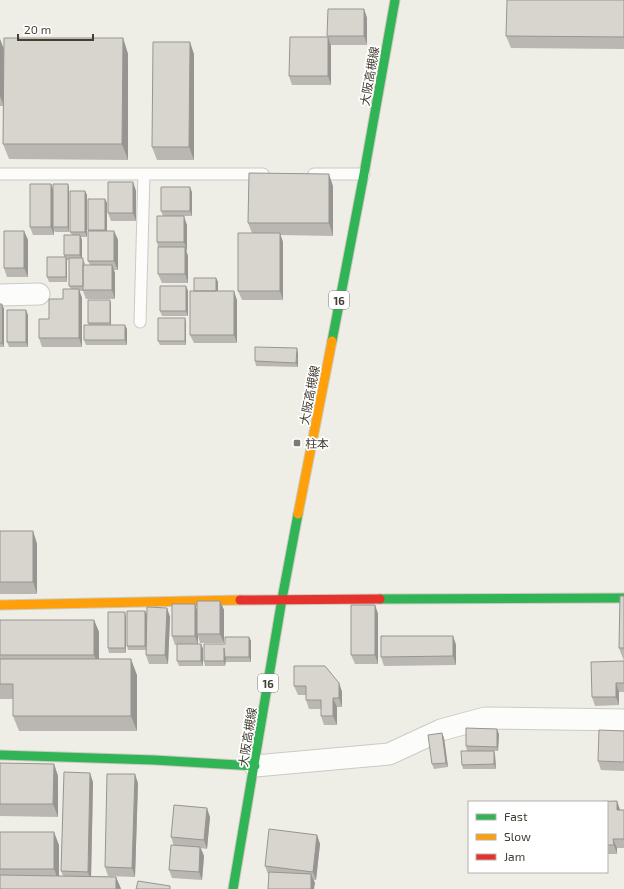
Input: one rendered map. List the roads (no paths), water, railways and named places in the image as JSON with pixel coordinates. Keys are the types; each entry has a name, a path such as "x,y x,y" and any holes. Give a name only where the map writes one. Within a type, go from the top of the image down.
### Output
{"main road":[{"name":"大阪高槻線","path":"233,889 282,600 364,174 395,0"},
{"path":"0,605 282,600 624,598"},
{"path":"0,755 154,760 255,766"}],"street":[{"path":"0,295 39,294"},
{"path":"255,766 389,754 440,730 485,718 624,720"}],"lane":[{"path":"1,174 277,174"},
{"path":"140,322 144,174"},
{"path":"301,174 364,174"}],"place":[{"name":"柱本","path":"297,443"}]}
